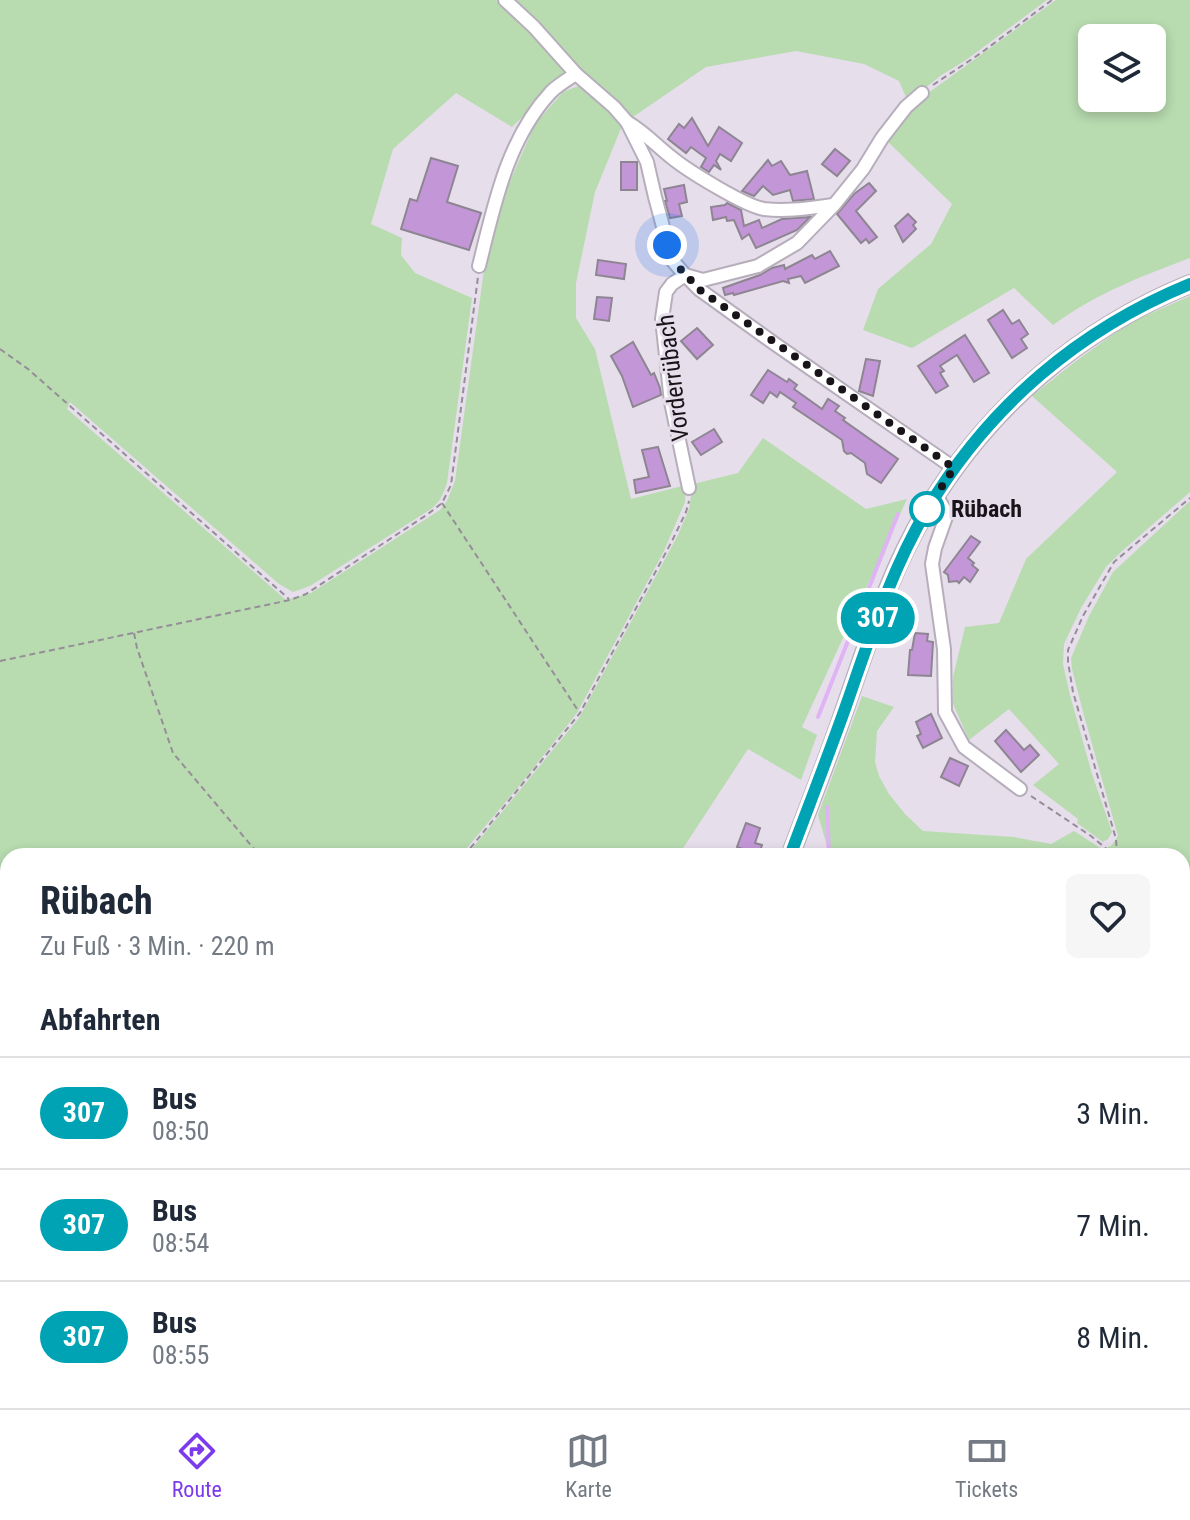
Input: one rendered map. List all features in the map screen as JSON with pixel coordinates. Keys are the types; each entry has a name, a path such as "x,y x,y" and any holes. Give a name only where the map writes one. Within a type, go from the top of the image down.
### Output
{"main road":[{"path":"793,848 898,566 927,509 954,468 1032,380 1105,325 1190,284"}],"street":[{"name":"Vorderrübach","path":"505,0 627,122 647,162 672,260 685,275 700,290 775,344 954,468"},
{"path":"479,266 503,176 524,128 554,89 576,74"},
{"path":"685,275 703,280 758,266 797,243 834,205 906,107 922,93"},
{"name":"Vorderrübach","path":"627,122 643,131 672,158 744,203 762,208 793,210 834,205"},
{"name":"Vorderrübach","path":"685,275 666,292 662,319 671,402 689,488"},
{"path":"936,495 947,514 932,564 944,649 945,712 964,747 1020,789"}],"path":[{"path":"922,93 1052,0"},
{"path":"0,661 290,600 306,594 442,503 451,485 479,266"},
{"path":"0,349 40,380 290,600"},
{"path":"470,848 580,713 682,521 689,503 689,488"},
{"path":"1116,848 1073,692 1068,650 1083,616 1114,562 1190,498"},
{"path":"442,503 580,713"},
{"path":"134,633 173,753 253,848"},
{"path":"1020,789 1106,848"}],"green space":[{"path":"0,0 496,0 565,66 567,74 512,127 456,93 393,149 371,224 402,238 401,255 415,273 472,298 447,483 431,509 310,586 293,592 279,584 70,402 67,409 286,600 311,593 440,510 447,501 455,481 484,270 507,188 535,124 563,92 581,85 622,126 595,192 576,283 576,318 595,349 631,499 686,485 685,502 664,551 577,713 467,848 0,848"},
{"path":"506,0 1047,0 908,102 899,81 864,64 796,51 706,67 630,119"},
{"path":"1056,0 1190,0 1190,258 1102,295 1053,325 1014,288 912,348 863,330 878,289 931,244 952,204 886,140 920,99"},
{"path":"1190,296 1190,492 1106,567 1064,644 1063,664 1070,695 1112,832 1103,842 1033,785 1059,764 1009,709 969,740 953,704 953,677 965,627 999,623 1026,559 1117,472 1032,396 1129,323"},
{"path":"763,438 866,509 907,499 802,727 817,735 801,780 748,749 683,848 473,848 579,718 678,535 689,509 693,484 738,473"},
{"path":"1190,501 1190,848 1105,848 1111,846 1118,836 1071,658 1113,572"},
{"path":"862,696 894,707 877,731 875,762 889,794 923,831 1014,837 1051,844 1074,831 1100,848 828,848 818,815"}],"building":[{"path":"692,118 708,146 719,127 742,143 731,161 720,154 716,161 721,170 714,165 709,172 701,167 706,158 691,147 686,153 668,139 679,124 684,128"},
{"path":"835,149 850,161 837,176 822,164"},
{"path":"431,158 458,166 447,202 481,213 469,250 401,229 410,199 417,201"},
{"path":"768,160 772,166 781,161 790,175 807,171 814,199 793,201 790,190 773,195 763,186 754,196 742,191"},
{"path":"621,162 637,162 637,190 621,190"},
{"path":"869,183 876,191 856,211 877,237 869,243 866,239 861,243 837,214 854,194"},
{"path":"684,185 687,202 679,204 682,216 670,218 664,189"},
{"path":"727,203 741,210 744,226 759,220 762,228 782,219 810,217 797,230 756,248 749,234 742,239 734,220 727,221 726,217 713,220 711,207"},
{"path":"908,214 916,222 913,225 916,229 903,242 895,226"},
{"path":"830,251 839,266 805,283 801,276 788,279 789,283 783,281 725,295 723,288 772,268 784,265 785,269 812,255 815,259"},
{"path":"598,260 626,264 624,279 596,275"},
{"path":"597,297 612,298 609,321 594,319"},
{"path":"1003,310 1012,324 1019,320 1028,334 1021,339 1027,348 1012,358 988,320"},
{"path":"697,328 713,345 697,359 681,341"},
{"path":"965,335 989,373 974,382 957,355 940,366 944,371 940,373 948,386 936,393 918,366"},
{"path":"633,342 651,375 654,373 661,395 633,407 611,356"},
{"path":"866,359 880,361 873,396 859,391"},
{"path":"768,370 787,382 789,379 797,385 794,389 822,409 828,399 839,406 835,411 845,418 843,420 898,459 881,483 867,474 865,463 844,451 842,440 793,407 796,403 780,392 777,397 770,392 763,403 751,395"},
{"path":"714,429 722,442 701,455 692,442"},
{"path":"658,447 670,486 636,493 634,480 649,477 642,450"},
{"path":"971,536 980,542 968,558 978,570 970,582 964,577 959,583 949,582 944,572"},
{"path":"915,633 928,634 927,641 933,642 931,676 908,675"},
{"path":"931,714 942,738 923,748 917,736 921,734 916,722"},
{"path":"1006,730 1024,750 1030,745 1039,755 1021,772 995,741"},
{"path":"950,758 968,766 959,786 941,777"},
{"path":"746,823 760,828 755,843 762,845 761,848 737,847"}],"waterway":[{"path":"818,717 898,514"},
{"path":"827,807 829,848"}],"bus line":[{"name":"307","path":"793,848 898,566 927,509 954,468 1032,380 1105,325 1190,284"}],"place":[{"name":"Rübach","path":"927,509"}],"route":[{"path":"667,245 672,260 700,290 954,468 927,509"}]}
